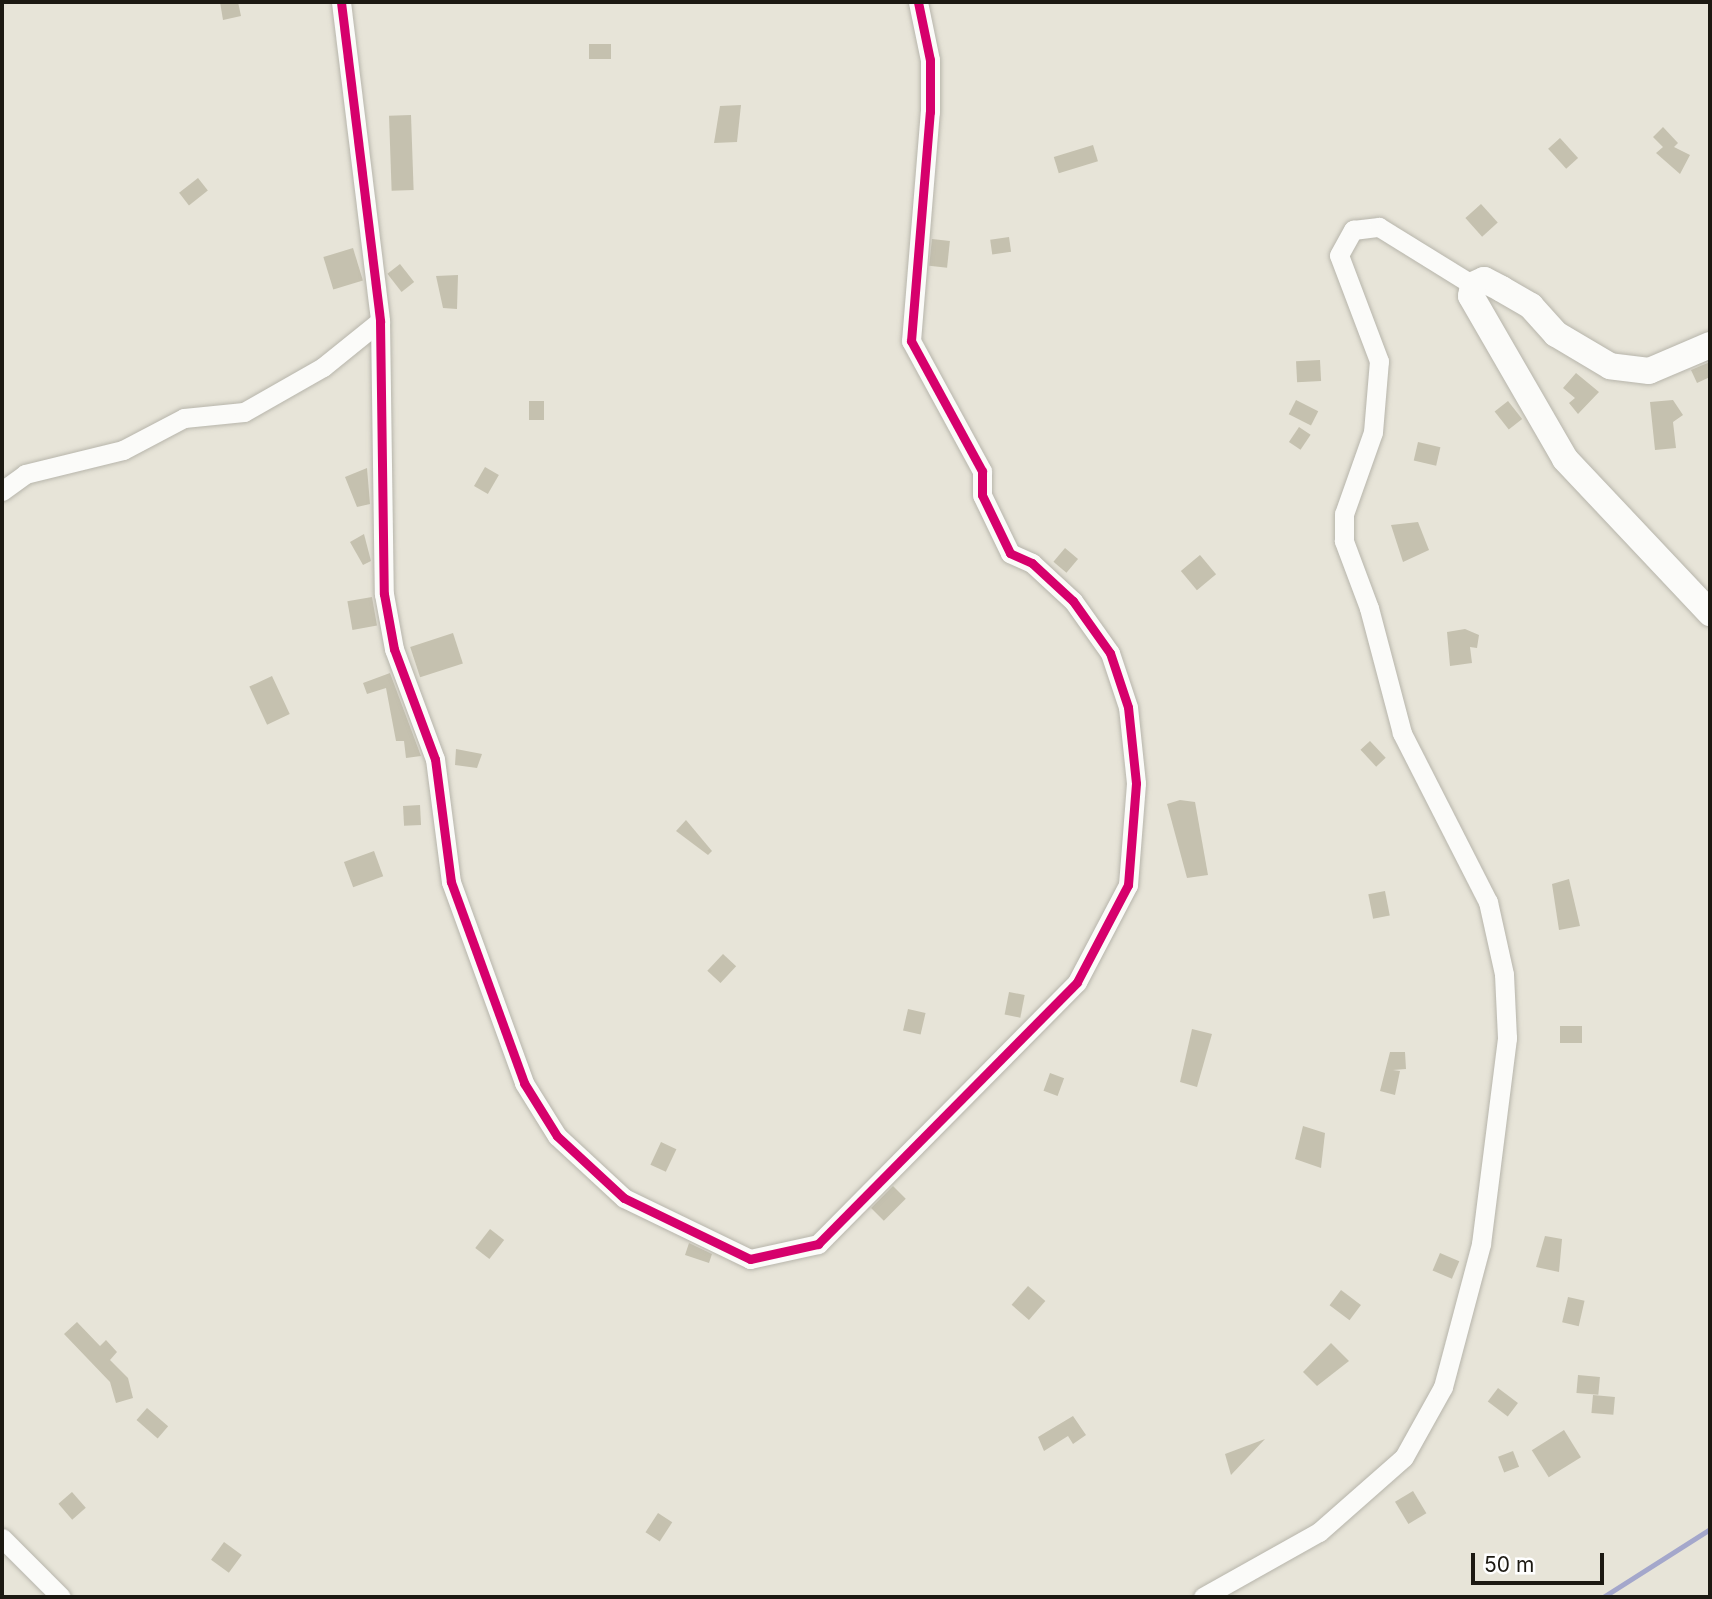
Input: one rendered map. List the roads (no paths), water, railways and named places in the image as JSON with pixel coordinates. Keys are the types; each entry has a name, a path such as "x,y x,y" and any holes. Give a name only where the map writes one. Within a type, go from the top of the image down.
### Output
{"main road":[{"path":"1710,345 1649,371 1610,366 1556,334 1531,306 1484,280 1473,285 1471,296 1499,335 1555,445 1614,517 1671,566 1710,612"}],"street":[{"path":"341,2 380,321 384,594 394,649 435,759 452,882 524,1083 557,1136 624,1198 697,1238 750,1259 818,1244 1077,982 1128,885 1136,783 1128,707 1110,653 1073,601 1032,563 1010,554 982,495 982,471 911,341 930,112 930,60 918,2"},
{"path":"1203,1597 1320,1532 1404,1457 1443,1387 1481,1244 1505,1059 1504,974 1488,902 1402,733 1369,608 1344,541 1345,514 1373,432 1379,362 1339,255 1353,230 1379,227 1473,285"},
{"path":"2,491 25,474 123,450 184,418 244,412 323,367 380,321"},
{"path":"2,1538 61,1597"}],"waterway":[{"path":"1603,1597 1710,1529"}]}
